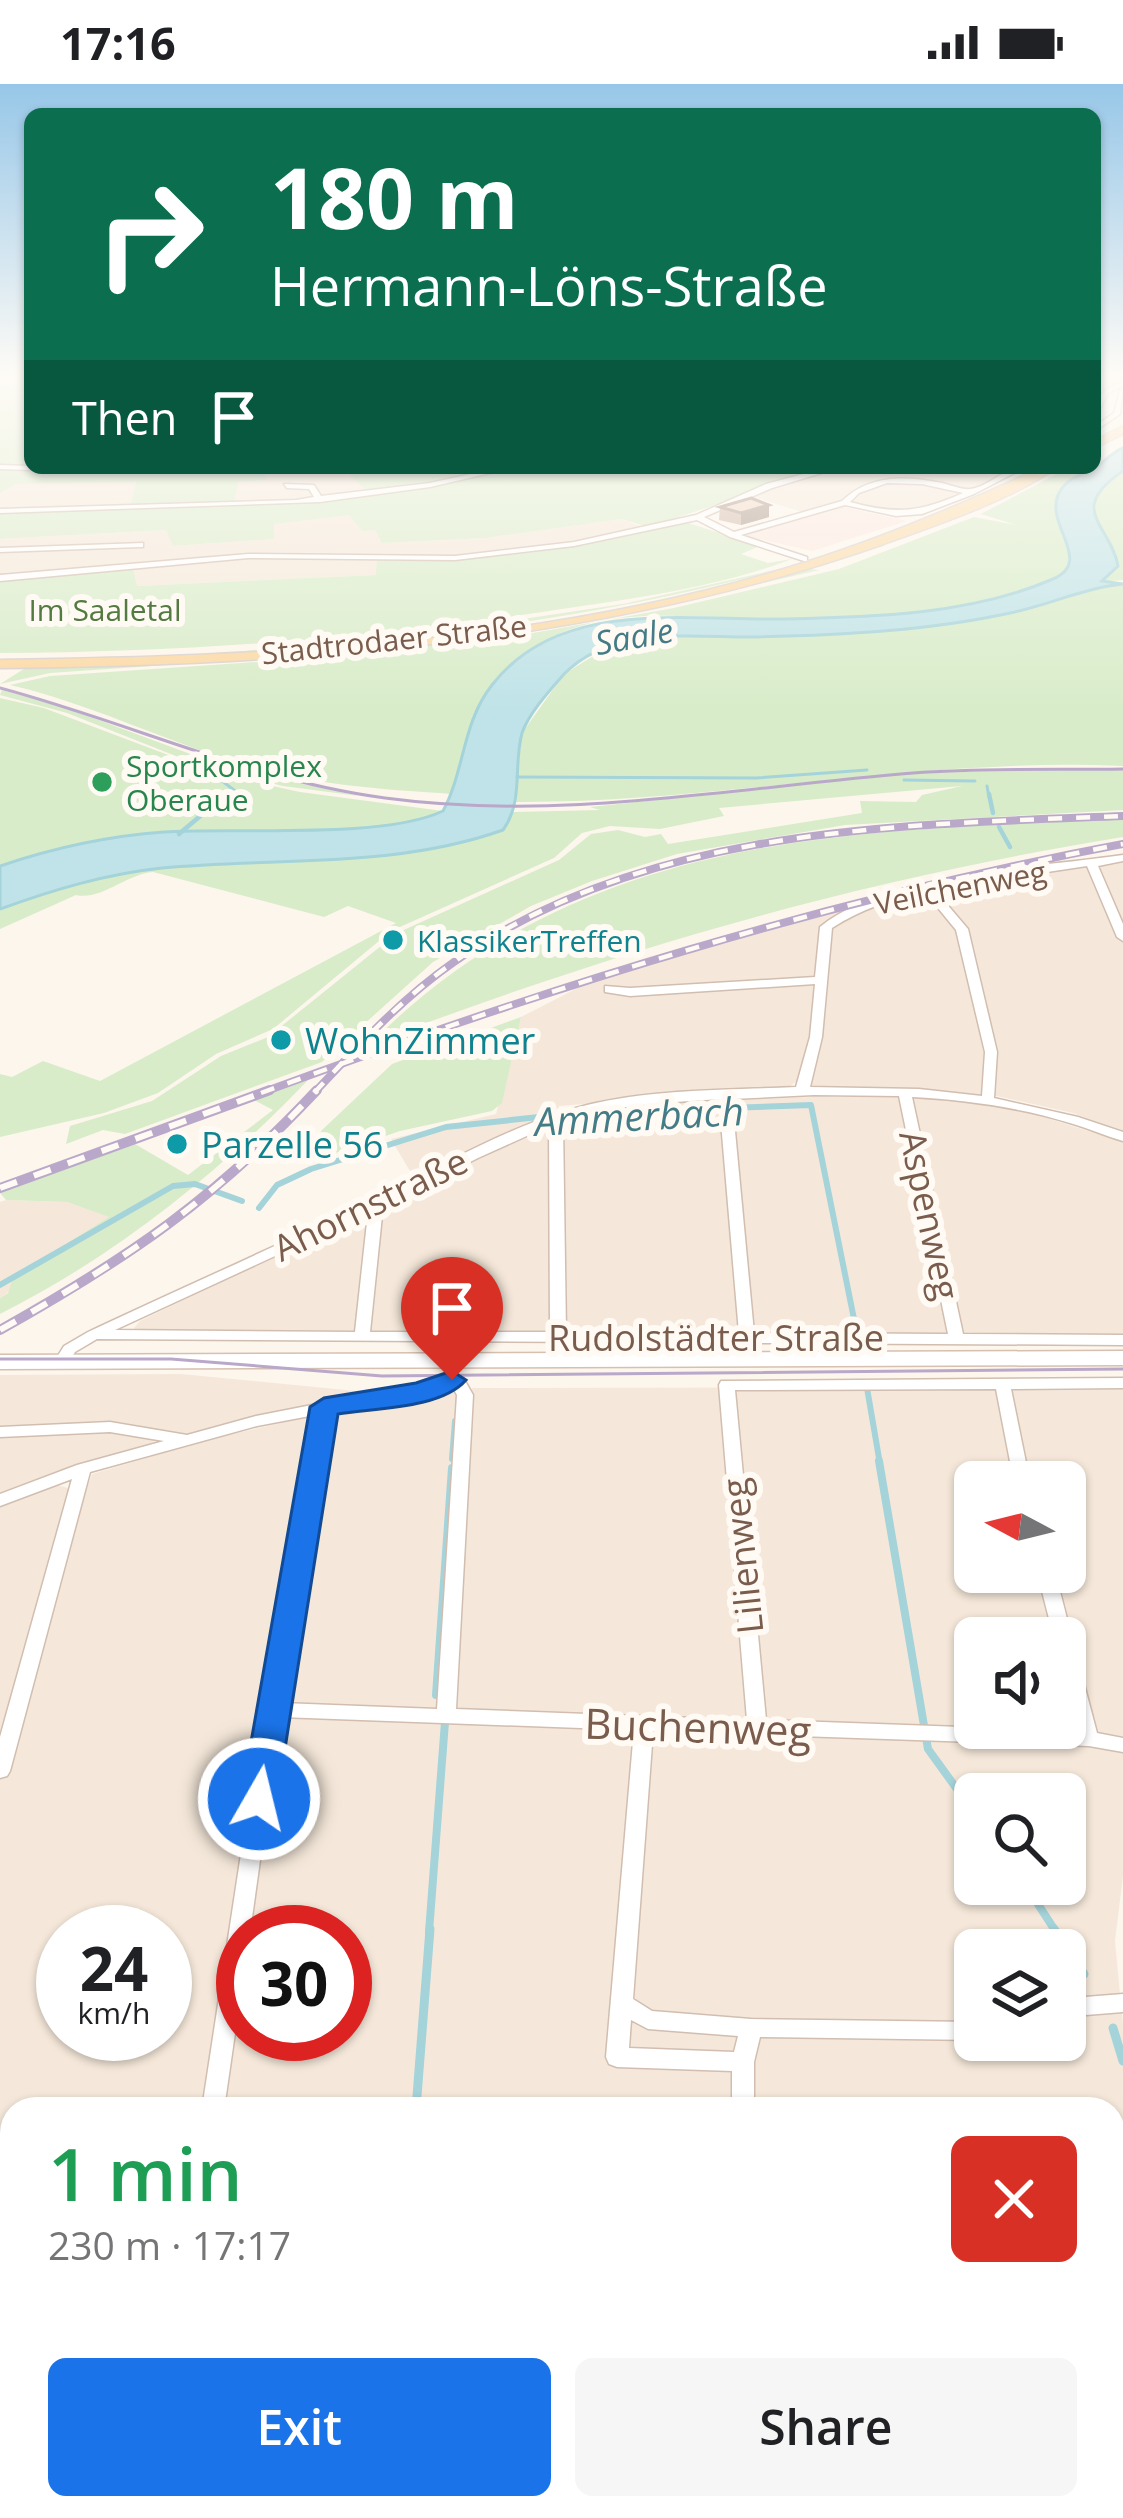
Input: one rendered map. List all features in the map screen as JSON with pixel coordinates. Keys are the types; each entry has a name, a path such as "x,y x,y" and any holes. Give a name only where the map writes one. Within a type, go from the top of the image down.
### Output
{"main road":[{"name":"Stadtrodaer Straße","path":"809,562 924,519 991,488"},
{"name":"Stadtrodaer Straße","path":"0,661 195,652 422,632 643,598 809,562 930,526 1010,488"},
{"name":"Rudolstädter Straße","path":"0,1362 231,1363 452,1372 1123,1358"}],"street":[{"path":"306,488 320,500"},
{"path":"0,511 320,500 411,488"},
{"path":"0,578 281,555 455,558 620,537 701,515 765,488"},
{"path":"733,535 845,503 854,493 878,488"},
{"path":"949,488 971,492"},
{"path":"845,503 884,515 911,517 980,488"},
{"path":"701,515 733,535 809,562"},
{"path":"0,550 140,545"},
{"name":"Veilchenweg","path":"802,1091 816,1037 826,927 841,913 929,890 1123,861"},
{"path":"1091,863 1123,937"},
{"path":"929,890 962,929 991,1052 988,1098"},
{"path":"609,989 630,992 820,980"},
{"name":"Ahornstraße","path":"62,1362 69,1349 93,1335 486,1148 565,1116 630,1101 725,1102 802,1091 988,1098 1068,1115 1123,1137"},
{"name":"Aspenweg","path":"904,1093 956,1337"},
{"path":"725,1102 747,1336"},
{"path":"558,1336 565,1116"},
{"path":"362,1336 376,1204"},
{"name":"Rudolstädter Straße","path":"93,1335 1123,1340"},
{"path":"0,1500 83,1469 185,1440 452,1372 465,1395 446,1714"},
{"path":"1018,1461 1003,1386 1123,1384"},
{"name":"Lilienweg","path":"758,1728 728,1385 1003,1386"},
{"path":"215,2097 272,1710 324,1407"},
{"path":"0,1432 110,1427 185,1440"},
{"path":"0,1771 83,1469"},
{"name":"Buchenweg","path":"272,1710 1089,1739 1123,1745"},
{"path":"644,1726 617,2057 743,2062"},
{"path":"1086,1727 1089,1739"},
{"path":"622,2003 648,2020 954,2032"},
{"path":"1086,2006 1123,2003"},
{"path":"743,2097 743,2062 751,2027"}],"shaded area":[{"path":"10,488 135,488 131,509 0,512 0,493"},
{"path":"237,488 364,488 372,495 293,503 233,503"},
{"path":"773,488 973,488 909,515 883,513 848,501 805,513 748,495"},
{"path":"839,506 907,521 812,551 742,535"},
{"path":"350,514 375,530 383,543 485,538 621,519 653,531 500,555 378,560 377,575 136,586 131,567 0,577 0,539 167,530 173,546 273,539 273,524"},
{"path":"1123,860 1123,1132 1073,1113 992,1095 811,1088 797,1081 789,1087 559,1106 557,1113 414,1178 391,1139 496,1114 521,1017 601,976 821,911"},
{"path":"922,1097 1015,1108 1123,1142 1123,1336 136,1332 134,1328 140,1321 485,1154 590,1114 648,1104"},
{"path":"0,1202 67,1202 110,1217 0,1298"},
{"path":"181,1374 376,1393 189,1434 160,1431 154,1442 0,1494 0,1375"},
{"path":"1123,1387 1123,1876 1115,1941 1123,2025 1123,2097 0,2097 0,1507 57,1485 68,1488 68,1493 85,1494 92,1474 215,1438 307,1417 316,1422 335,1412 451,1391 472,1396 472,1388"}],"green space":[{"path":"135,488 237,488 234,503 293,503 371,495 363,488 768,488 648,527 621,519 486,538 382,543 375,530 362,531 349,515 274,524 274,539 173,546 166,530 0,539 0,512 130,509"},
{"path":"1031,488 1066,488 1059,501 1072,559 1067,570 1019,592 949,607 771,619 642,616 578,627 549,639 523,658 467,747 452,794 343,785 263,770 10,685 50,676 345,656 527,634 674,608 839,569 974,517 1016,525 981,514"},
{"path":"1103,488 1123,488 1123,580 1100,582 1116,553 1099,526 1097,493"},
{"name":"Im Saaletal","path":"685,522 760,546 741,554 768,563 792,559 672,591 412,629 207,647 0,653 0,581 133,569 137,586 376,575 377,560 532,552"},
{"path":"797,565 629,604 460,631 289,649 203,654 117,658 235,652 457,629 623,604"},
{"path":"819,570 646,610 445,641 341,653 50,673 0,684 27,667 344,650 550,624"},
{"path":"1123,584 1123,766 971,768 667,796 515,802 522,733 564,674 603,650 660,636 1007,614 1069,598 1095,585"},
{"path":"2,690 69,709 228,768 359,796 283,786 208,768 208,764 201,766 67,713 0,695"},
{"name":"Sportkomplex Oberaue","path":"0,698 44,708 221,775 300,792 443,811 384,826 347,829 123,836 0,866"},
{"path":"1123,769 1123,810 845,825 677,854 592,881 531,906 433,962 322,1062 125,1134 103,1130 66,1144 70,1126 152,1101 221,1056 268,1037 397,933 559,860 591,834 618,830 645,837 661,834 668,844 862,813 860,801 916,802 922,795 962,786 719,808 724,816 660,829 610,826 582,833 554,858 391,931 273,1029 216,1054 158,1093 104,1113 0,1137 0,1074 12,1077 43,1061 100,1081 396,923 348,906 324,917 153,872 94,894 76,895 0,929 0,909 20,902 100,879 162,868 419,851 503,830 513,812 600,810 590,807 916,773"},
{"path":"1123,819 1123,837 929,874 741,921 556,978 370,1044 451,974 537,921 627,883 721,856 818,840 917,829"},
{"path":"521,1017 502,1103 492,1111 400,1131 306,1163 303,1157 322,1130 392,1064"},
{"path":"308,1080 164,1210 85,1266 0,1314 0,1298 8,1293 13,1277 109,1217 67,1202 6,1200 0,1193 135,1144 188,1175 273,1110 254,1100"}],"water":[{"name":"Saale","path":"1063,488 1104,488 1094,507 1118,566 1102,581 1123,584 1010,613 915,628 655,637 606,647 564,674 530,718 519,745 514,807 503,830 377,856 141,871 0,909 0,866 81,844 164,832 383,826 443,811 475,715 492,685 520,657 553,638 589,626 667,618 783,619 920,612 988,600 1053,579 1069,562 1057,517"}],"building":[{"path":"751,498 769,505 741,513 720,507"}],"waterway":[{"path":"517,777 756,778 867,770"},
{"path":"213,774 243,797"},
{"path":"904,780 975,781"},
{"path":"987,786 989,797"},
{"path":"179,834 205,812 244,798 239,794"},
{"path":"989,794 993,813"},
{"path":"999,827 1010,847"},
{"name":"Ammerbach","path":"589,1113 811,1105 856,1329"},
{"name":"Ammerbach","path":"259,1208 277,1185 311,1169 446,1127 558,1115"},
{"name":"Ammerbach","path":"0,1285 173,1186 195,1184 242,1201"},
{"name":"Ammerbach","path":"867,1388 880,1464"},
{"path":"452,1459 455,1421"},
{"name":"Ammerbach","path":"879,1461 928,1749 954,1785"},
{"path":"436,1695 452,1468"},
{"path":"429,1932 445,1722"},
{"name":"Ammerbach","path":"1039,1905 1054,1929"},
{"path":"417,2097 430,1929"},
{"name":"Ammerbach","path":"1113,2028 1123,2061"}],"tram line":[{"path":"0,688 286,778 385,798 452,804 650,800 939,771 1123,769"},
{"path":"0,1359 171,1359 382,1376 1123,1369"}],"railway":[{"path":"340,1065 398,1007 454,962 529,917 608,883 691,858 776,841 950,823 1123,816"},
{"path":"340,1065 687,950 903,892 1123,844"},
{"path":"261,1093 340,1065"},
{"path":"314,1093 340,1065"},
{"path":"0,1188 270,1090"},
{"path":"0,1330 169,1224 243,1163 317,1090"}],"place":[{"name":"Sportkomplex Oberaue","path":"102,782"},
{"name":"KlassikerTreffen","path":"393,940"},
{"name":"WohnZimmer","path":"281,1040"},
{"name":"Parzelle 56","path":"177,1144"}],"route":[{"path":"259,1799 324,1407 421,1391 452,1380"}]}
